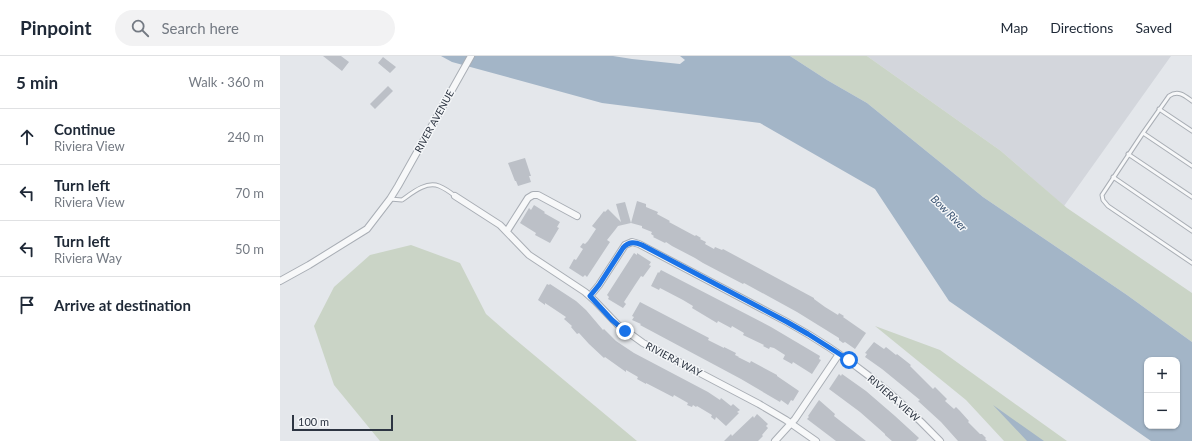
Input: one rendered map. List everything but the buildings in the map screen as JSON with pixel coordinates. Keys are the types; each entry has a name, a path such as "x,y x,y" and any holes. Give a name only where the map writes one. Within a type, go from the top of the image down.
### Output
{"street":[{"name":"RIVER AVENUE","path":"280,281 309,265 366,229 390,199 398,186 471,56"},
{"path":"506,231 528,198 532,195 538,195 577,216"},
{"name":"RIVIERA WAY","path":"455,196 494,220 529,255 590,296 618,325 643,343 759,404 816,441"},
{"name":"RIVIERA VIEW","path":"590,296 625,245 636,243 787,322 839,354 870,376 897,398 940,441"},
{"path":"775,441 791,424 839,354"}],"lane":[{"path":"1192,101 1179,93 1173,93 1169,96 1128,154 1102,195 1103,200 1108,206 1192,263"},
{"path":"1160,109 1192,131"},
{"path":"1143,133 1192,166"},
{"path":"1128,154 1192,197"},
{"path":"1113,177 1192,231"},
{"path":"390,199 402,200 419,188 432,185 440,186 455,196"}],"shaded area":[{"path":"867,56 1171,56 1064,206 1001,151"}],"green space":[{"path":"790,56 867,56 1001,151 1067,208 1192,293 1192,342 1127,295 983,197 867,103 827,80"},
{"path":"411,245 460,263 486,314 637,441 380,441 334,385 314,326 334,287 370,255"},
{"path":"875,326 940,350 1067,441 1004,441 966,400"}],"water":[{"name":"Bow River","path":"441,56 613,56 680,64 685,60 680,56 790,56 827,80 867,103 983,197 1127,295 1192,342 1192,441 1151,441 949,301 875,189 760,123 602,103 452,62"},
{"path":"993,405 1044,441 1027,441"}],"route":[{"path":"625,331 612,320 590,296 625,245 632,242 642,245 787,322 849,360"}]}
